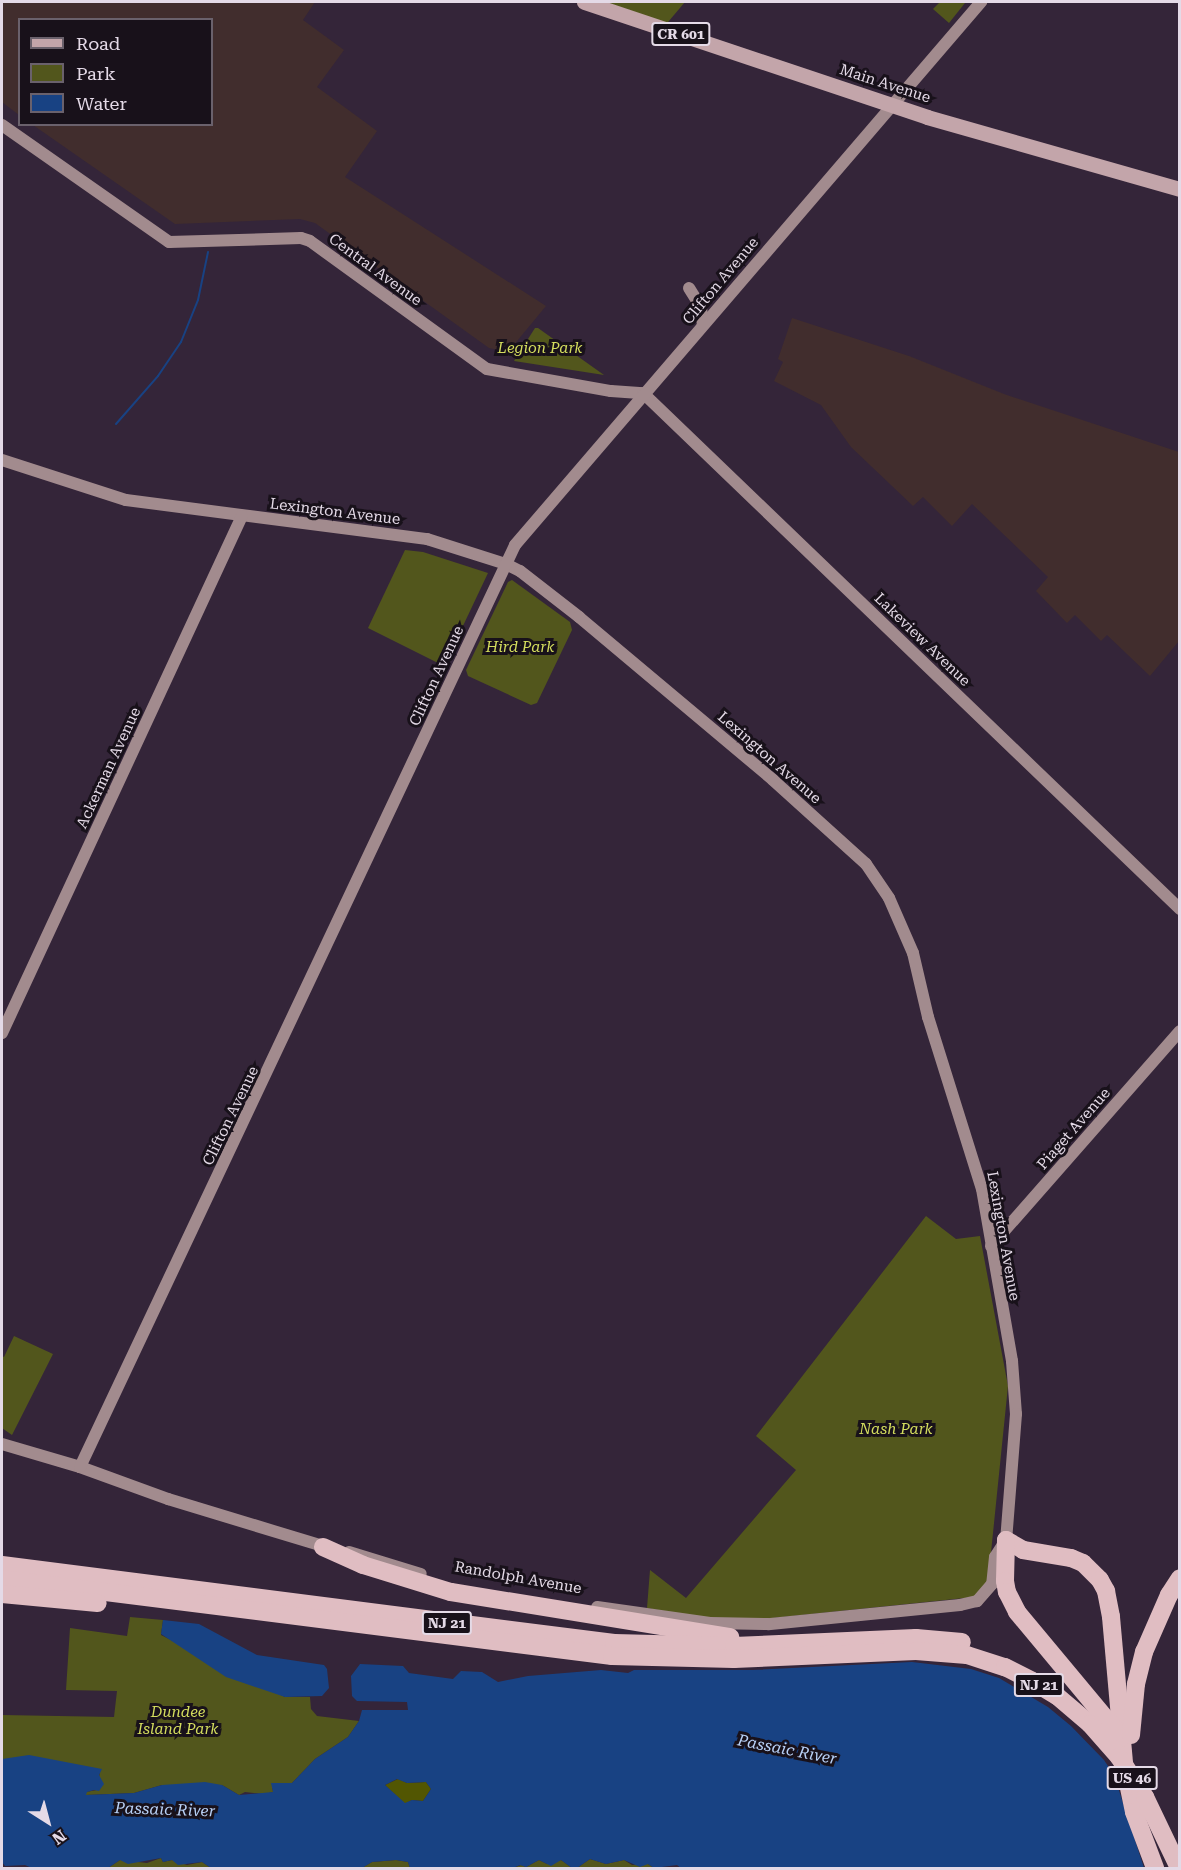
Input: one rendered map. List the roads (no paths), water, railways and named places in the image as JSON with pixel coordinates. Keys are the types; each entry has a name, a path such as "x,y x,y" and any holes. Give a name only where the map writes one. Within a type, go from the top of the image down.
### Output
{"highway":[{"path":"1006,1540 1023,1550 1071,1558 1083,1563 1100,1580 1109,1602 1128,1787 1134,1812 1156,1869"},
{"path":"1006,1540 1007,1592 1017,1612 1107,1718 1143,1773"},
{"path":"323,1547 363,1565 443,1590 727,1637 894,1638"},
{"name":"NJ 21","path":"2,1565 614,1643 734,1646 938,1638 968,1643 1024,1663 1063,1687 1098,1717 1143,1773 1179,1847"},
{"name":"US 46","path":"1156,1869 1144,1835 1132,1776 1130,1744 1136,1684 1155,1624 1179,1578"},
{"name":"NJ 21","path":"2,1579 552,1650 642,1658 734,1659 916,1651 952,1652 981,1659 1005,1667 1045,1688 1101,1735 1119,1757 1145,1797 1179,1869"},
{"path":"2,1594 283,1621 351,1624"}],"main road":[{"name":"Main Avenue","path":"584,2 891,106 1179,189"},
{"name":"Clifton Avenue","path":"80,1467 174,1262 264,1082 514,545 981,2"},
{"name":"Central Avenue","path":"2,125 169,242 301,238 310,241 487,369 611,391 643,393"},
{"path":"689,288 701,307 703,325"},
{"name":"Lakeview Avenue","path":"643,393 1179,909"},
{"name":"Lexington Avenue","path":"2,460 126,500 427,538 506,564 520,571 579,617 760,769 851,849 878,880 889,898 913,953 928,1017 982,1189 1015,1387 1016,1414 1006,1540"},
{"name":"Ackerman Avenue","path":"2,1033 242,516"},
{"name":"Piaget Avenue","path":"991,1246 1179,1031"},
{"name":"Randolph Avenue","path":"3,1444 323,1547 367,1556 468,1587 667,1618 749,1625 808,1622 969,1603 989,1590 994,1575 995,1557 1006,1540"}],"water":[{"path":"163,1620 199,1624 257,1655 324,1665 327,1669 329,1688 322,1696 285,1697 226,1677 161,1634"},
{"name":"Passaic River","path":"912,1662 971,1669 999,1678 1048,1707 1071,1726 1104,1760 1114,1775 1144,1868 681,1868 677,1865 654,1868 648,1864 640,1867 624,1860 606,1864 590,1859 577,1868 572,1868 561,1860 551,1866 539,1860 526,1867 520,1865 513,1868 410,1868 408,1862 396,1860 372,1862 362,1868 211,1868 202,1862 178,1865 172,1860 163,1862 161,1858 128,1864 120,1860 108,1868 32,1868 25,1865 5,1866 2,1862 2,1759 29,1755 102,1769 99,1775 104,1784 99,1791 87,1792 86,1795 134,1793 162,1785 205,1782 222,1785 239,1795 273,1792 271,1783 292,1783 315,1759 348,1737 359,1721 362,1710 408,1710 407,1702 357,1701 352,1696 351,1676 360,1664 403,1666 409,1673 453,1679 461,1671 482,1672 498,1682 528,1676 601,1670 628,1673 634,1670 752,1670","holes":["397,1779 407,1783 426,1782 431,1789 423,1801 412,1800 405,1803 385,1785"]}],"waterway":[{"path":"116,424 158,376 181,342 198,300 208,252"}],"park label":[{"name":"Legion Park","path":"540,349"},
{"name":"Hird Park","path":"520,648"},
{"name":"Nash Park","path":"896,1430"},
{"name":"Dundee Island Park","path":"178,1720"}]}
